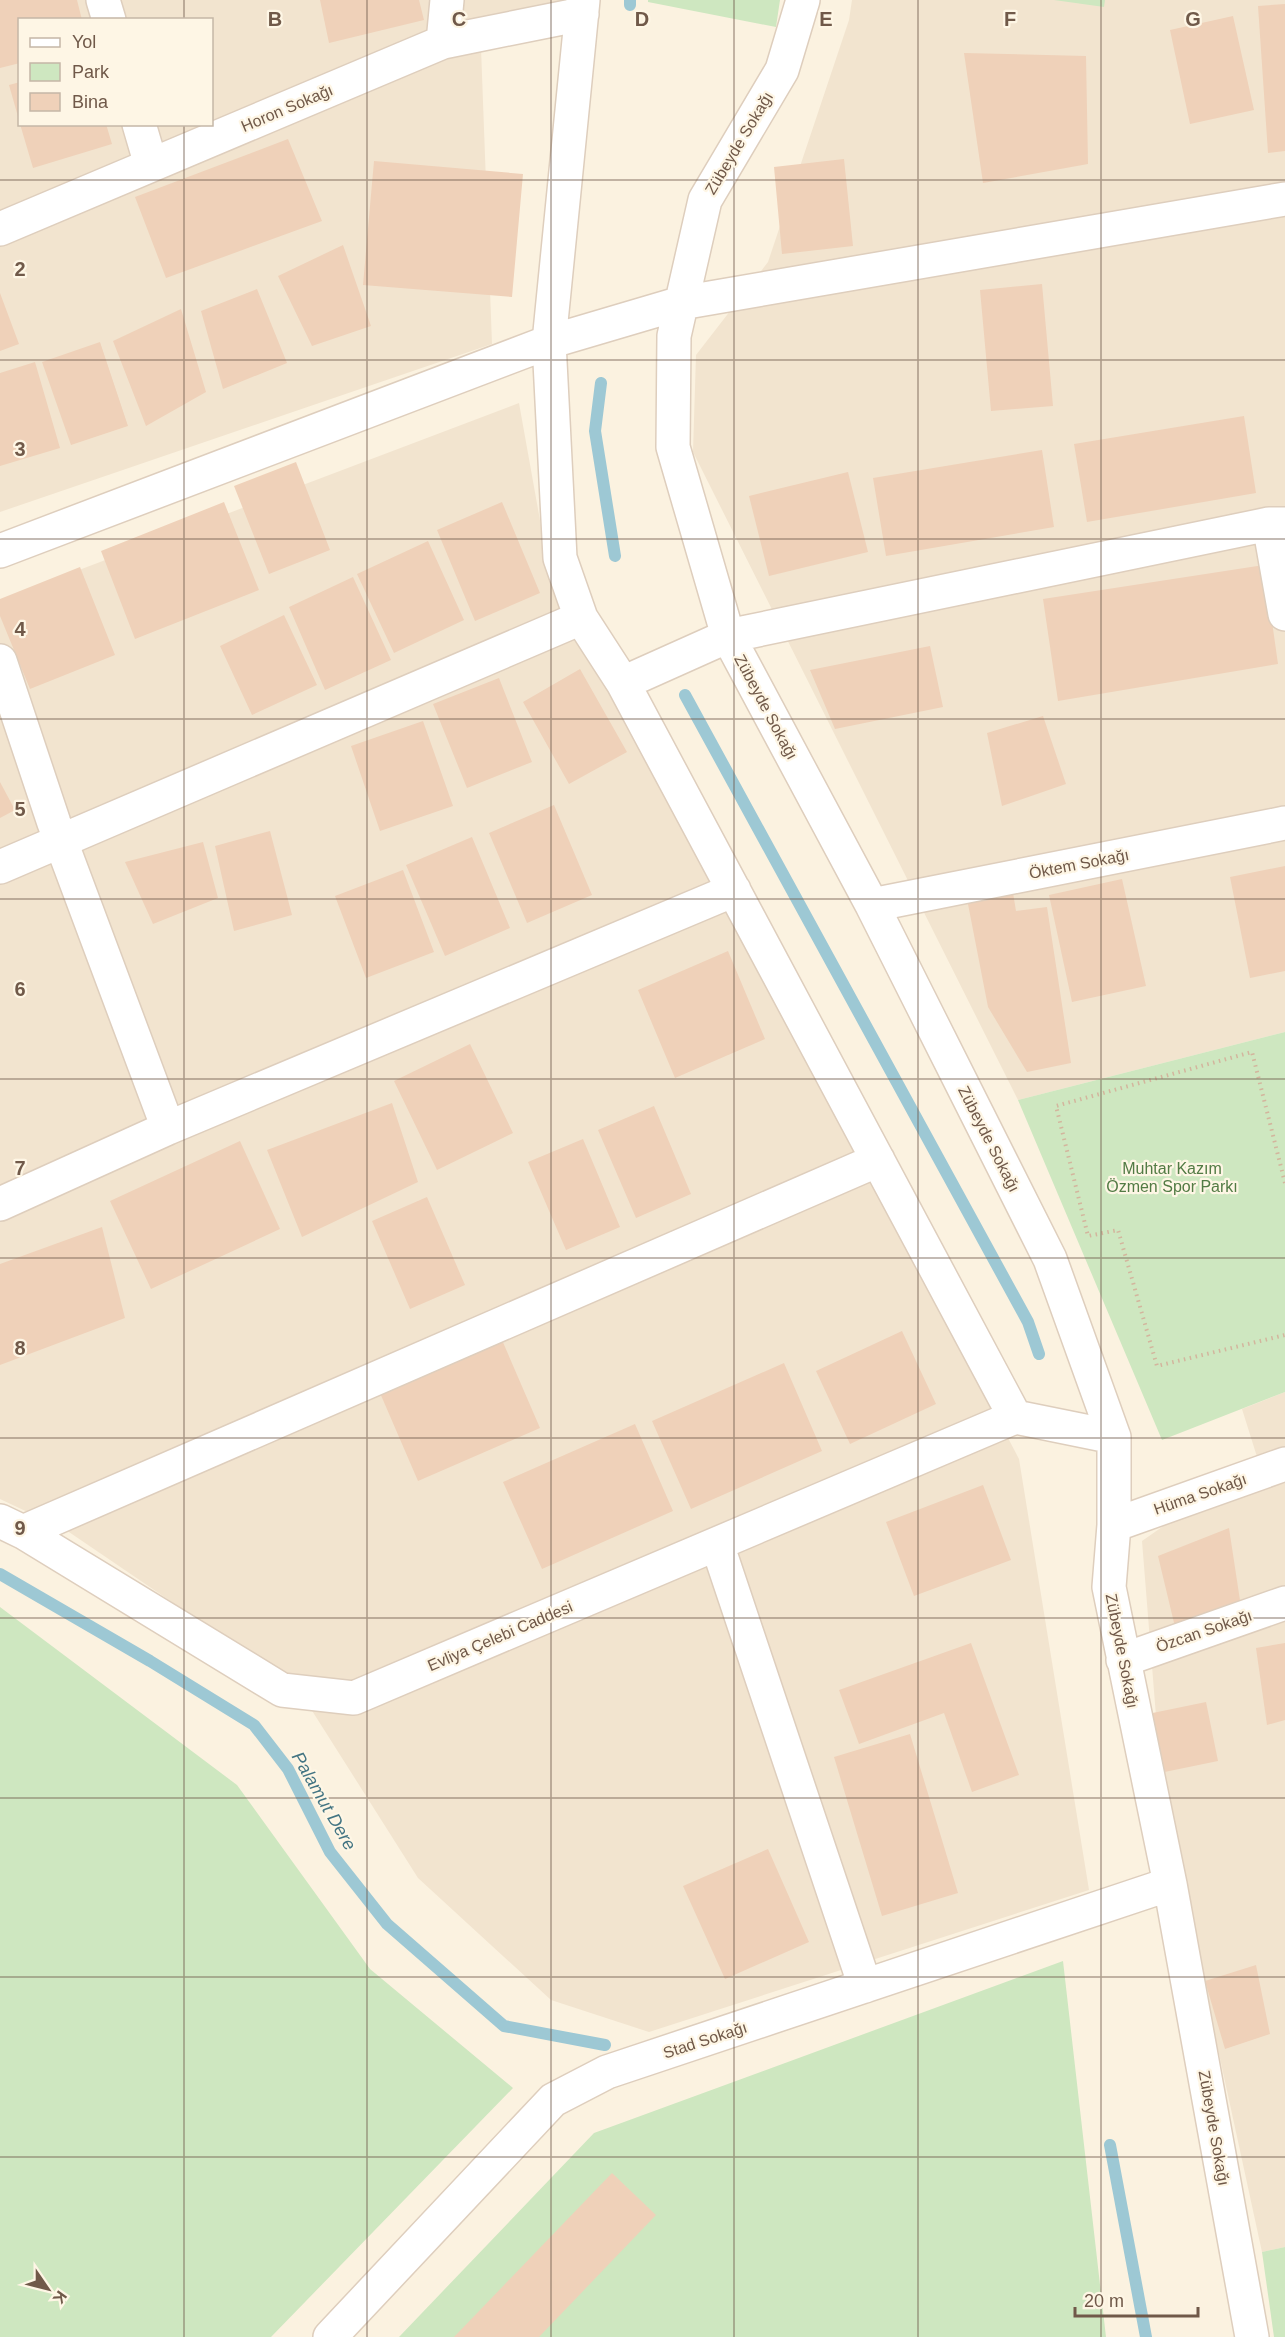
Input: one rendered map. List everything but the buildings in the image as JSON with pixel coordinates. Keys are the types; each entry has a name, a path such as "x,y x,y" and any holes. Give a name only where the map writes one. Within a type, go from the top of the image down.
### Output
{"street":[{"path":"103,0 108,18"},
{"path":"443,42 447,0"},
{"name":"Zübeyde Sokağı","path":"803,0 782,70 705,200 674,336 673,447 728,636 872,905 1050,1259 1114,1437 1114,1524 1109,1587 1170,1884 1252,2337"},
{"path":"583,7 549,342 560,558 581,618 623,683 1015,1417 1114,1437"},
{"name":"Horon Sokağı","path":"0,229 443,42 583,7"},
{"path":"140,126 151,165"},
{"path":"0,551 549,342 681,303 1285,198"},
{"path":"623,683 728,636 1277,524 1285,614"},
{"path":"0,867 581,618"},
{"path":"0,661 61,840 168,1128"},
{"name":"Öktem Sokağı","path":"872,905 1285,823"},
{"path":"0,1204 168,1128 734,890"},
{"path":"12,1526 878,1160"},
{"name":"Evliya Çelebi Caddesi","path":"12,1526 282,1690 354,1698 1015,1417"},
{"name":"Hüma Sokağı","path":"1114,1524 1285,1464"},
{"path":"717,1544 865,1986"},
{"name":"Özcan Sokağı","path":"1123,1660 1285,1603"},
{"name":"Stad Sokağı","path":"330,2337 553,2100 607,2072 1170,1884"}],"path":[{"path":"1285,1183 1252,1052 1056,1106 1088,1236 1118,1230 1157,1366 1285,1335"}],"shaded area":[{"path":"0,0 578,0 480,21 492,344 0,512"},
{"path":"852,0 1285,0 1285,1032 1018,1100 693,452 696,355 768,262 849,20"},
{"path":"519,403 548,565 1019,1459 1089,1890 649,2032 551,2000 418,1878 297,1687 66,1530 0,1499 0,600"},
{"path":"1285,1392 1285,2247 1262,2252 1162,1791 1142,1541 1258,1460 1242,1409"}],"green space":[{"path":"648,0 780,0 776,27 648,2"},
{"path":"1054,0 1105,0 1104,7"},
{"name":"Muhtar Kazım Özmen Spor Parkı","path":"1285,1032 1285,1392 1162,1440 1018,1100"},
{"path":"0,1607 237,1785 370,1969 513,2088 271,2337 0,2337"},
{"path":"1063,1961 1106,2337 399,2337 594,2133"},
{"path":"1285,2247 1285,2337 1274,2337 1262,2252"}],"waterway":[{"path":"630,0 630,5"},
{"path":"601,383 595,431 615,556"},
{"path":"685,695 1028,1322 1039,1354"},
{"name":"Palamut Dere","path":"0,1574 150,1661 254,1725 288,1769 330,1852 387,1924 504,2026 605,2045"},
{"name":"Palamut Dere","path":"1110,2145 1146,2337"}]}
